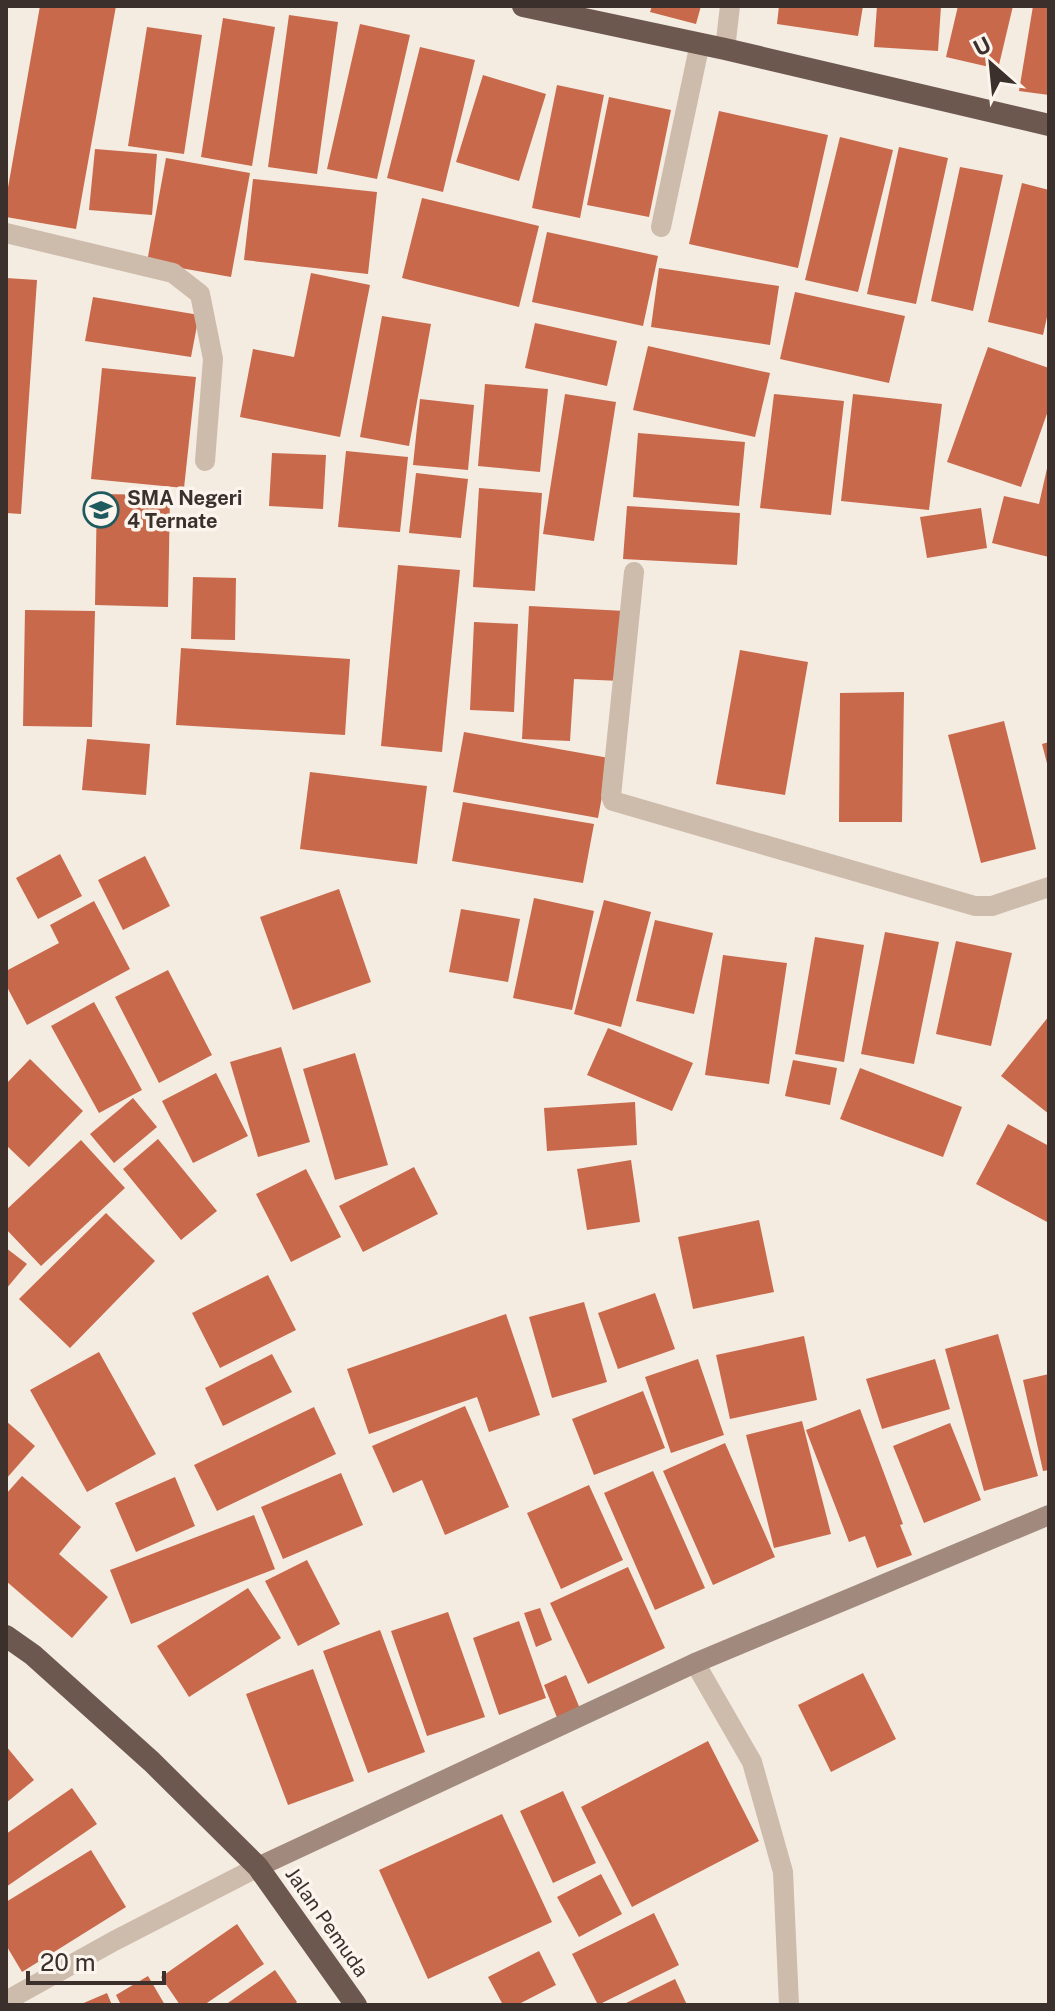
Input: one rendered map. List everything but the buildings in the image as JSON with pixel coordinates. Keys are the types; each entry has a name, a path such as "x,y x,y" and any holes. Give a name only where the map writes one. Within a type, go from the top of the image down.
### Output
{"highway":[{"path":"523,6 700,43 1049,125"},
{"name":"Jalan Pemuda","path":"6,1636 33,1655 152,1762 258,1867 356,2005"}],"main road":[{"path":"258,1867 695,1663 1049,1515"}],"street":[{"path":"725,49 730,6"},
{"path":"661,227 700,43"},
{"path":"6,233 173,273 200,294 213,359 205,461"},
{"path":"634,572 611,796 613,801 975,906 992,906 1049,887"},
{"path":"695,1663 752,1762 783,1872 789,2005"},
{"path":"6,2001 258,1867"}],"place":[{"name":"SMA Negeri 4 Ternate","path":"101,510"}]}
